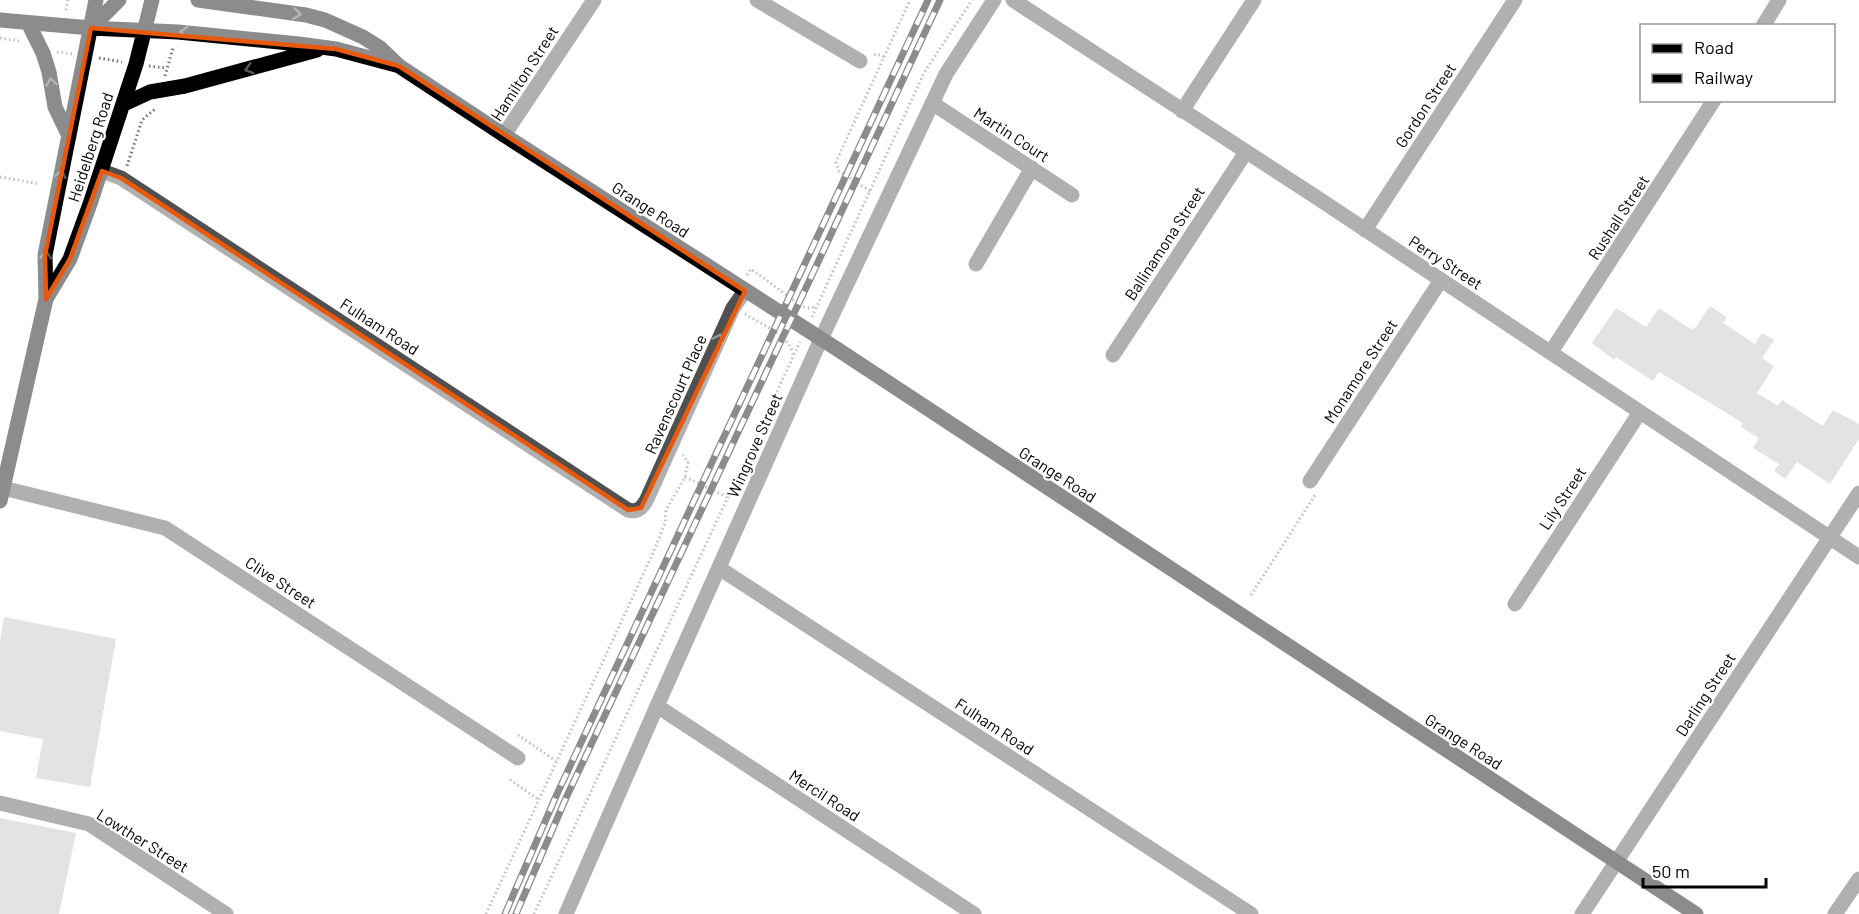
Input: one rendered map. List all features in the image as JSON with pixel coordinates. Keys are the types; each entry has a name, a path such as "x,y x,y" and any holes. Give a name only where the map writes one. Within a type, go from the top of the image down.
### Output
{"main road":[{"name":"Heidelberg Road","path":"1,494 46,299 45,255 96,0"},
{"path":"91,28 119,0"},
{"name":"Heidelberg Road","path":"46,299 70,260 102,171 124,104 152,0"},
{"name":"Grange Road","path":"198,0 306,15 325,20 363,37 379,47 399,66 821,339 1696,914"},
{"name":"Grange Road","path":"0,20 91,28 186,32 325,47 399,66"},
{"path":"28,23 43,53 55,107 69,136"},
{"path":"124,104 143,94 185,86 325,47"}],"street":[{"name":"Hamilton Street","path":"504,135 594,0"},
{"path":"757,0 860,61"},
{"name":"Wingrove Street","path":"567,914 821,339 946,74 993,0"},
{"name":"Perry Street","path":"1013,0 1859,556"},
{"path":"1182,111 1254,0"},
{"name":"Gordon Street","path":"1365,230 1515,0"},
{"path":"1764,24 1779,0"},
{"name":"Rushall Street","path":"1551,352 1713,102"},
{"name":"Martin Court","path":"932,103 1072,195"},
{"name":"Ballinamona Street","path":"1113,355 1246,152"},
{"path":"976,264 1032,168"},
{"name":"Fulham Road","path":"102,171 121,178 628,510 637,510"},
{"name":"Monamore Street","path":"1314,486 1441,280"},
{"name":"Ravenscourt Place","path":"637,510 647,498 733,308 746,292"},
{"name":"Lily Street","path":"1515,603 1640,412"},
{"name":"Darling Street","path":"1582,914 1859,493"},
{"name":"Clive Street","path":"1,494 165,528 518,758"},
{"name":"Fulham Road","path":"719,568 1251,914"},
{"name":"Mercil Road","path":"657,706 974,914"},
{"name":"Lowther Street","path":"0,803 89,824 226,914"},
{"path":"1835,914 1859,879"}],"path":[{"path":"870,191 839,171 836,162 910,0"},
{"path":"534,914 726,496 794,355 803,328 816,307 924,73 972,0"},
{"path":"860,61 878,54 884,57"},
{"path":"121,178 142,120 151,111 165,103 163,90 165,68"},
{"path":"0,177 40,184"},
{"path":"751,268 803,307 816,307"},
{"path":"740,311 784,339 792,346 794,355"},
{"path":"486,914 652,553 665,523 666,510 685,477 688,462"},
{"path":"685,477 726,496"},
{"path":"1251,595 1314,486"},
{"path":"518,735 556,761"},
{"path":"510,780 538,799"}],"highlighted area":[{"path":"91,28 336,49 399,66 745,291 641,508 628,510 121,178 102,171 70,259 46,299 45,255"}],"building":[{"path":"1710,306 1727,317 1723,323 1755,344 1762,333 1774,340 1762,358 1774,366 1757,393 1778,406 1782,400 1823,426 1833,410 1859,424 1859,439 1830,484 1797,462 1785,479 1774,471 1779,464 1753,448 1759,438 1741,427 1743,423 1659,372 1653,381 1616,357 1614,360 1592,343 1616,308 1646,327 1659,308 1692,330"},
{"path":"4,617 116,639 90,787 36,778 43,739 0,731 0,642"},
{"path":"0,818 76,833 59,914 0,914"}],"railway":[{"path":"505,914 557,794 928,0"},
{"path":"516,914 566,798 940,0"}]}
